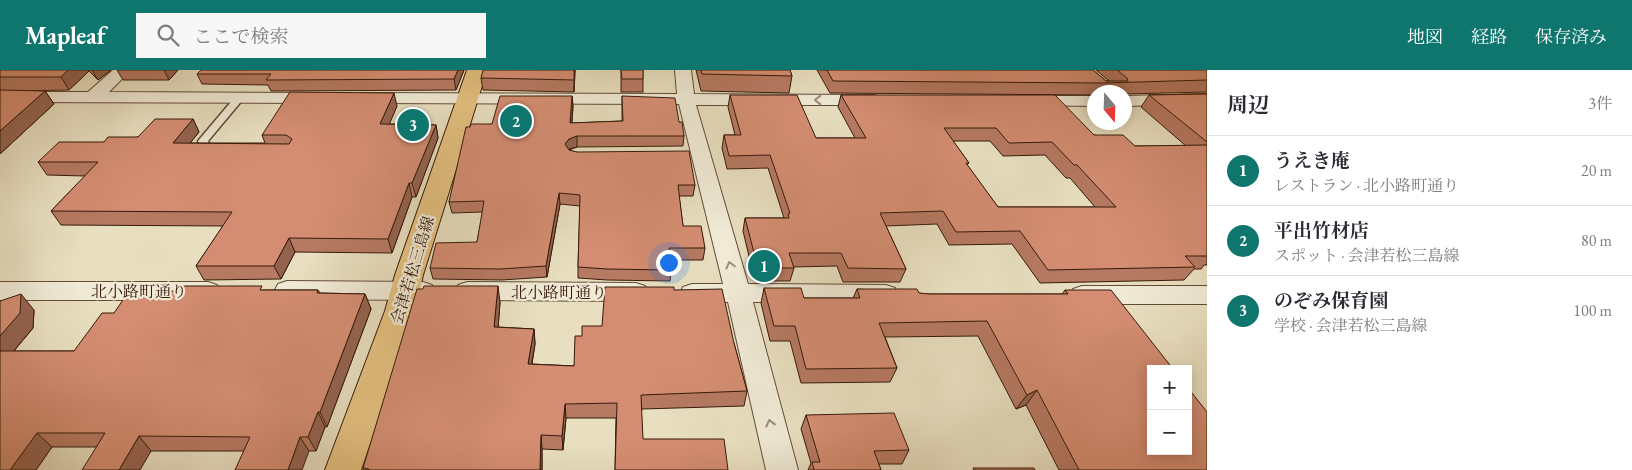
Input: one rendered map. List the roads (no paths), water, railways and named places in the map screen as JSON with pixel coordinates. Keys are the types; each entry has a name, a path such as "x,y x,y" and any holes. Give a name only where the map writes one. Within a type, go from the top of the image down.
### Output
{"main road":[{"name":"会津若松三島線","path":"343,470 400,311 404,291 477,70"}],"street":[{"path":"94,97 122,70"},
{"path":"683,70 691,154 738,294 782,470"},
{"path":"0,97 889,100"},
{"path":"1132,101 1207,99"},
{"path":"1016,101 1087,101"},
{"name":"北小路町通り","path":"0,291 230,290"},
{"name":"北小路町通り","path":"260,290 911,294"},
{"path":"1059,295 1207,295"}],"lane":[{"path":"226,153 208,152 203,141 239,98"}],"place":[{"name":"平出竹材店","path":"516,121"},
{"name":"のぞみ保育園","path":"413,125"},
{"name":"うえき庵","path":"764,266"}]}
